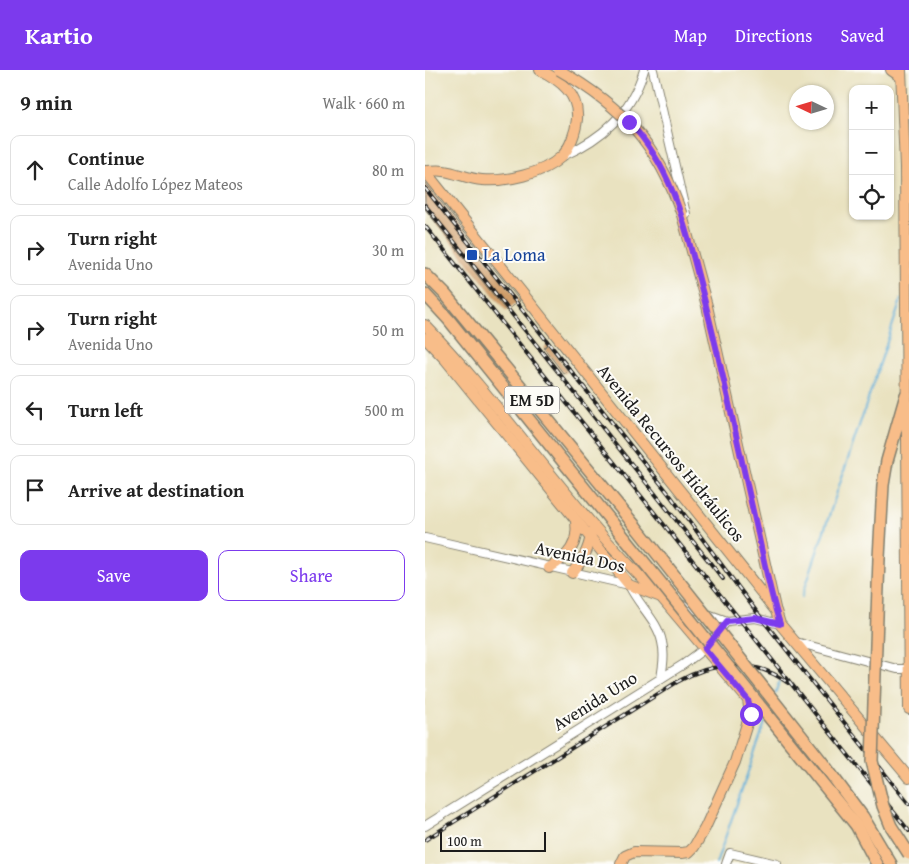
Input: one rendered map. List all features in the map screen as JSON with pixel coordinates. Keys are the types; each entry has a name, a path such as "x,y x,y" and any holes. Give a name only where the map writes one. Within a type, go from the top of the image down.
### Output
{"highway":[{"name":"EM 5D","path":"425,274 445,294 636,527 822,762 859,821 877,864"},
{"name":"EM 5D","path":"425,294 449,320 627,540 859,821 891,864"},
{"path":"906,395 883,485 872,761 883,806 891,826 909,854"}],"main road":[{"path":"425,171 444,171 482,180 507,180 534,172 562,157 572,138 577,119 574,100 564,86 540,70"},
{"path":"559,70 605,101 635,128 660,164 674,192 707,306 776,611"},
{"path":"899,72 905,167 906,672 909,709"},
{"name":"Avenida Recursos Hidráulicos","path":"425,171 776,611 780,624 909,778"},
{"path":"425,325 452,353 593,526 625,562 661,597"},
{"path":"425,338 445,359 629,584"},
{"path":"549,568 566,557 572,550 576,541 576,520"},
{"path":"572,573 590,544 593,526"},
{"name":"Avenida Dos","path":"621,864 629,853 682,853 689,852 694,848 735,762 749,722 751,708 742,692 661,597 629,584"}],"street":[{"path":"562,157 580,148 615,122 639,88 644,70"},
{"path":"653,70 707,306"},
{"name":"Avenida Dos","path":"425,538 549,568 629,584"},
{"path":"629,584 635,597 657,630 662,642 664,661 661,678"},
{"path":"661,597 727,621 755,618 780,624"},
{"name":"Avenida Uno","path":"425,826 705,649 727,621"},
{"path":"796,642 906,672"},
{"path":"726,864 731,853 777,864"}],"building":[{"name":"La Loma","path":"425,182 520,301 506,311 425,209"},
{"path":"548,344 568,371 564,374 544,348"}],"waterway":[{"path":"802,597 901,300"},
{"path":"775,694 779,682"},
{"path":"716,864 766,720"}],"railway":[{"path":"425,188 669,494 762,619 909,804"},
{"path":"425,205 723,579"},
{"path":"425,226 909,831"},
{"path":"425,840 690,675 719,667 747,666 761,669 788,683"}],"place":[{"name":"La Loma","path":"472,255"}],"route":[{"path":"629,122 651,148 674,192 682,215 707,306 780,624 755,618 727,621 705,649 748,700 751,714"}]}
